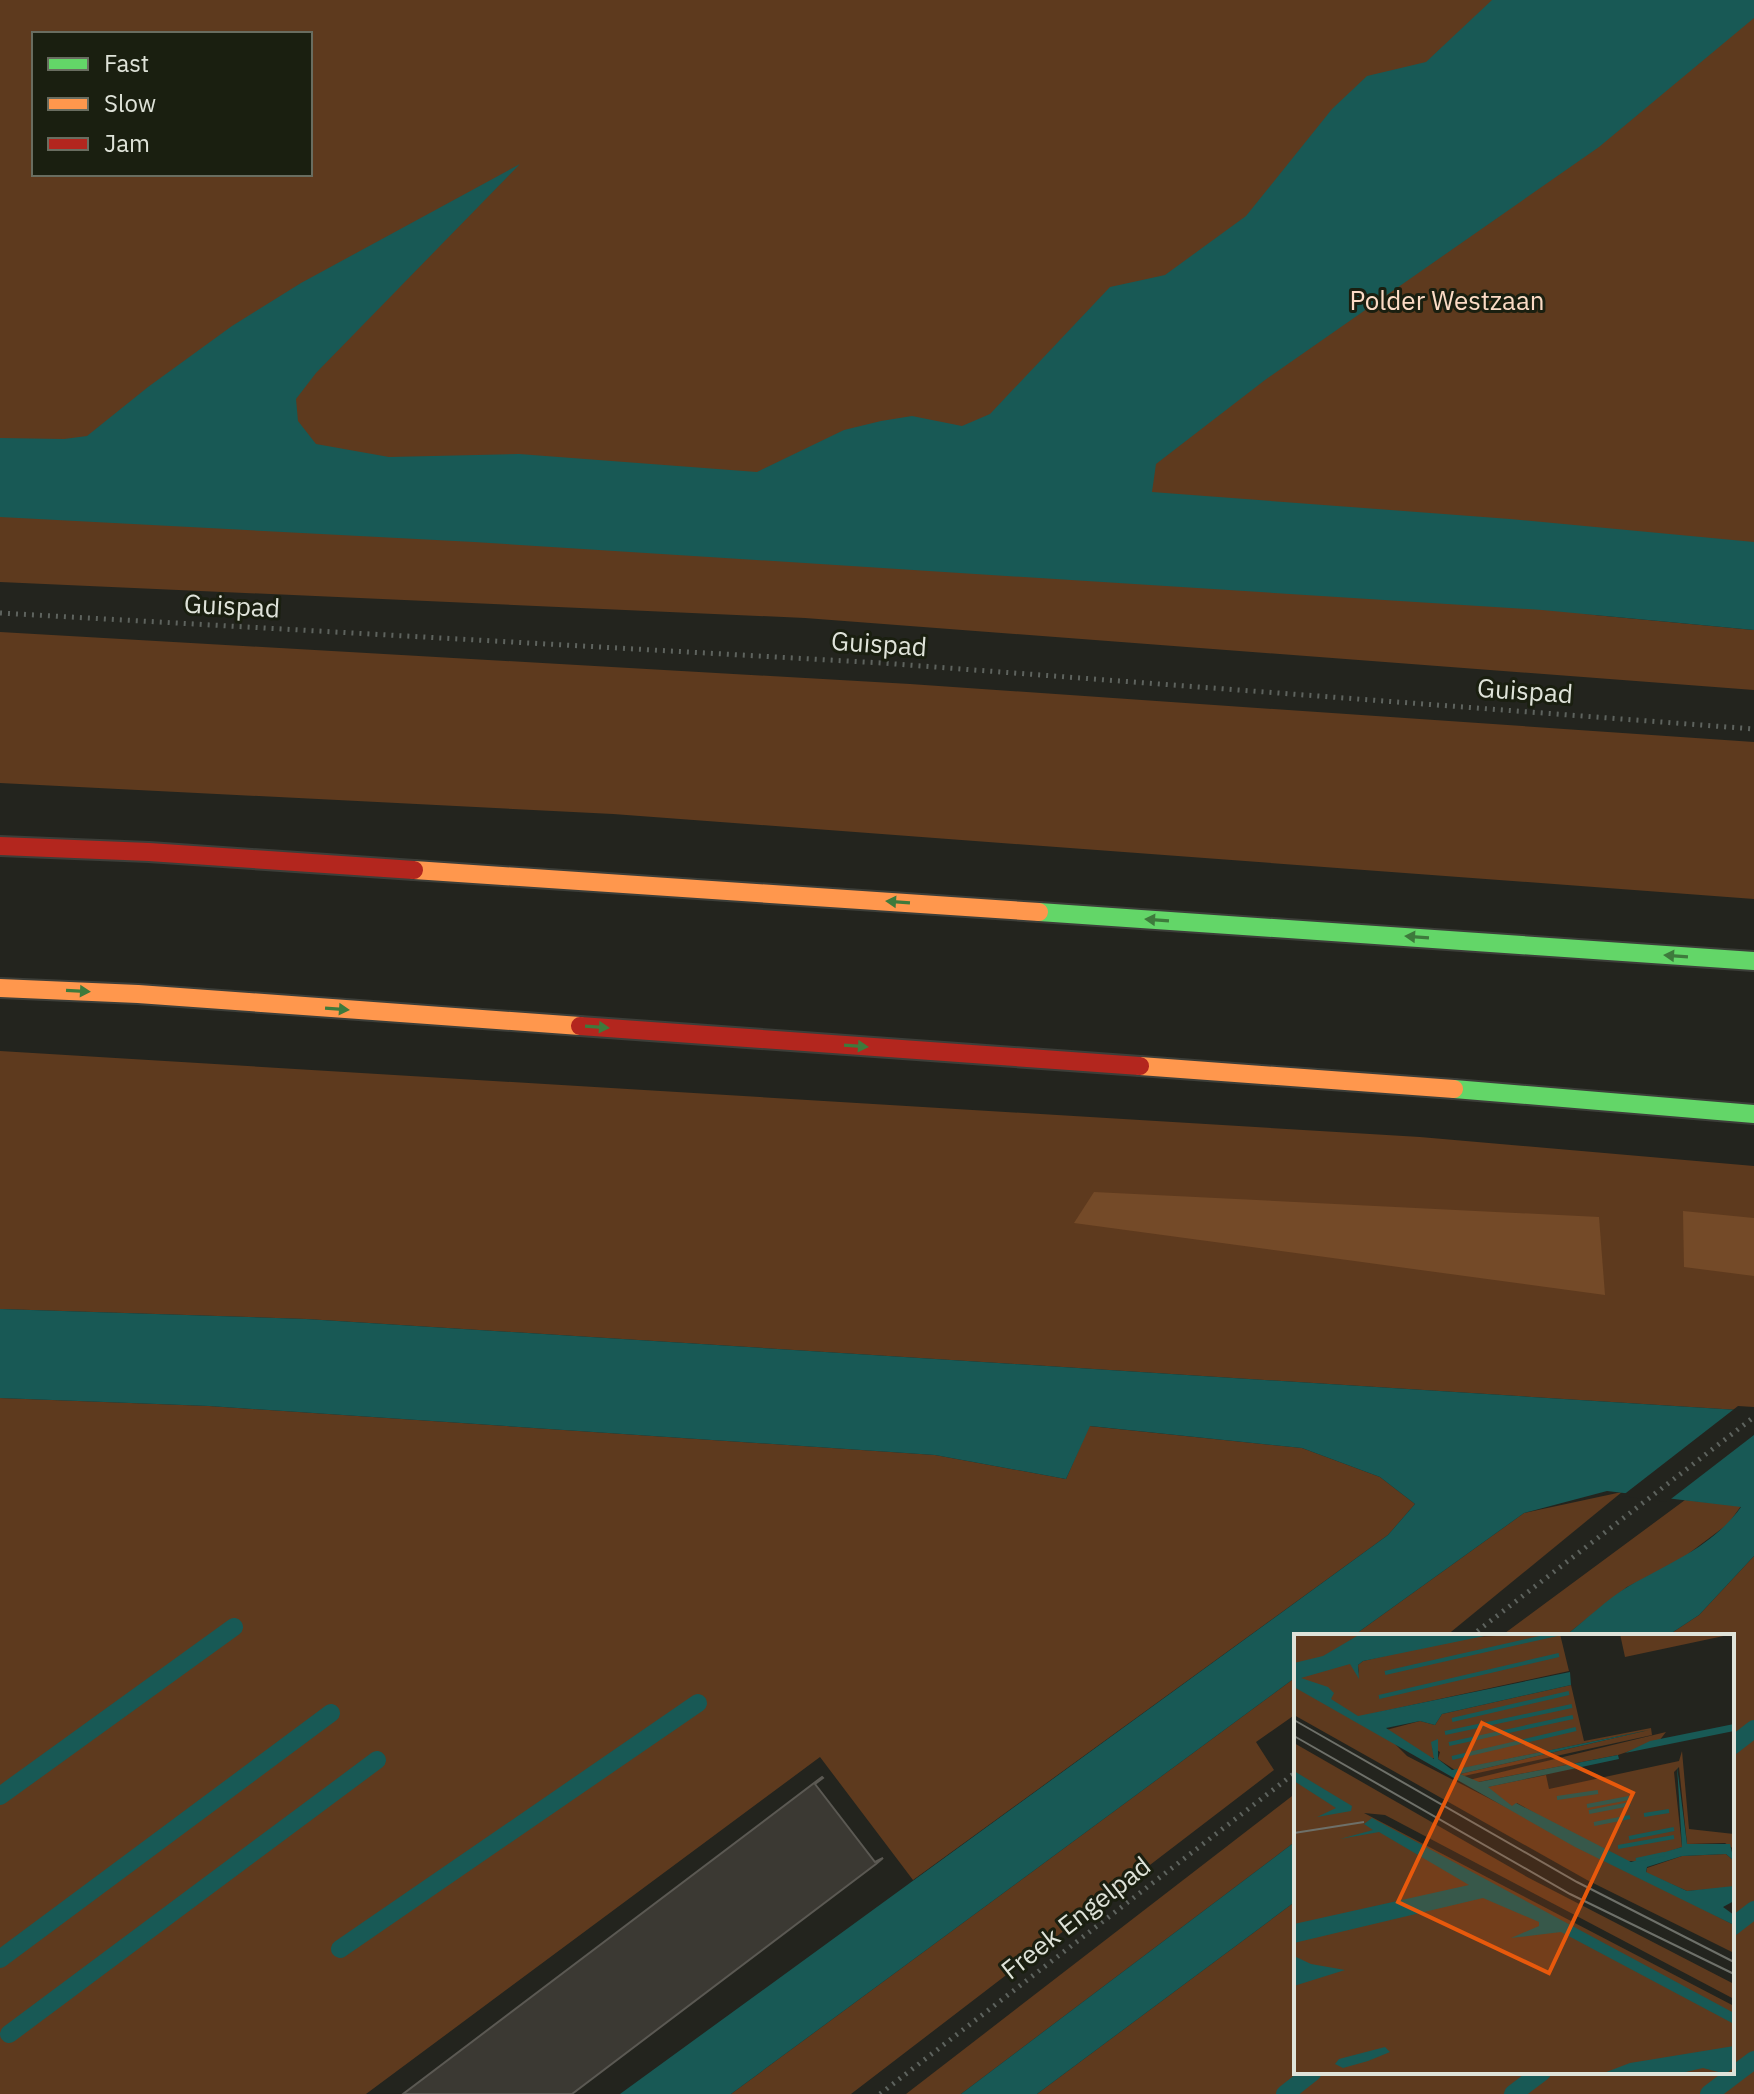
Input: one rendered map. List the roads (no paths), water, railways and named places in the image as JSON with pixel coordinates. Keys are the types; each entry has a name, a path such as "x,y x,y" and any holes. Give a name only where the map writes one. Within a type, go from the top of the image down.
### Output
{"highway":[{"path":"0,846 164,853 1754,961"},
{"path":"0,988 154,995 1377,1083 1754,1114"}],"water":[{"path":"1492,0 1754,0 1754,18 1599,147 1265,380 1156,464 1152,492 1510,519 1754,542 1754,630 1542,610 474,542 0,517 0,438 64,439 87,436 232,326 301,283 520,164 316,373 296,399 298,421 316,444 389,457 519,454 757,472 844,430 881,421 912,416 962,426 990,414 1110,287 1165,275 1246,216 1332,109 1367,76 1426,62"},
{"path":"0,1309 306,1319 1754,1411 1754,1556 1699,1615 1670,1634 1567,1634 1621,1591 1704,1543 1741,1507 1607,1491 1524,1513 1356,1634 1294,1634 1294,1678 731,2094 620,2094 1388,1535 1415,1504 1380,1477 1302,1448 1090,1426 1066,1479 935,1455 209,1406 0,1398"},
{"path":"1294,1843 1294,1902 1037,2094 961,2094"}],"waterway":[{"path":"0,1796 234,1627"},
{"path":"340,1949 698,1703"},
{"path":"0,1959 331,1713"},
{"path":"1734,1744 1754,1729"},
{"path":"9,2034 377,1760"},
{"path":"1734,1925 1754,1910"},
{"path":"1709,2094 1754,2060"},
{"path":"1285,2094 1310,2074"},
{"path":"1513,2094 1539,2074"}],"park label":[{"name":"Polder Westzaan","path":"1447,301"}]}
